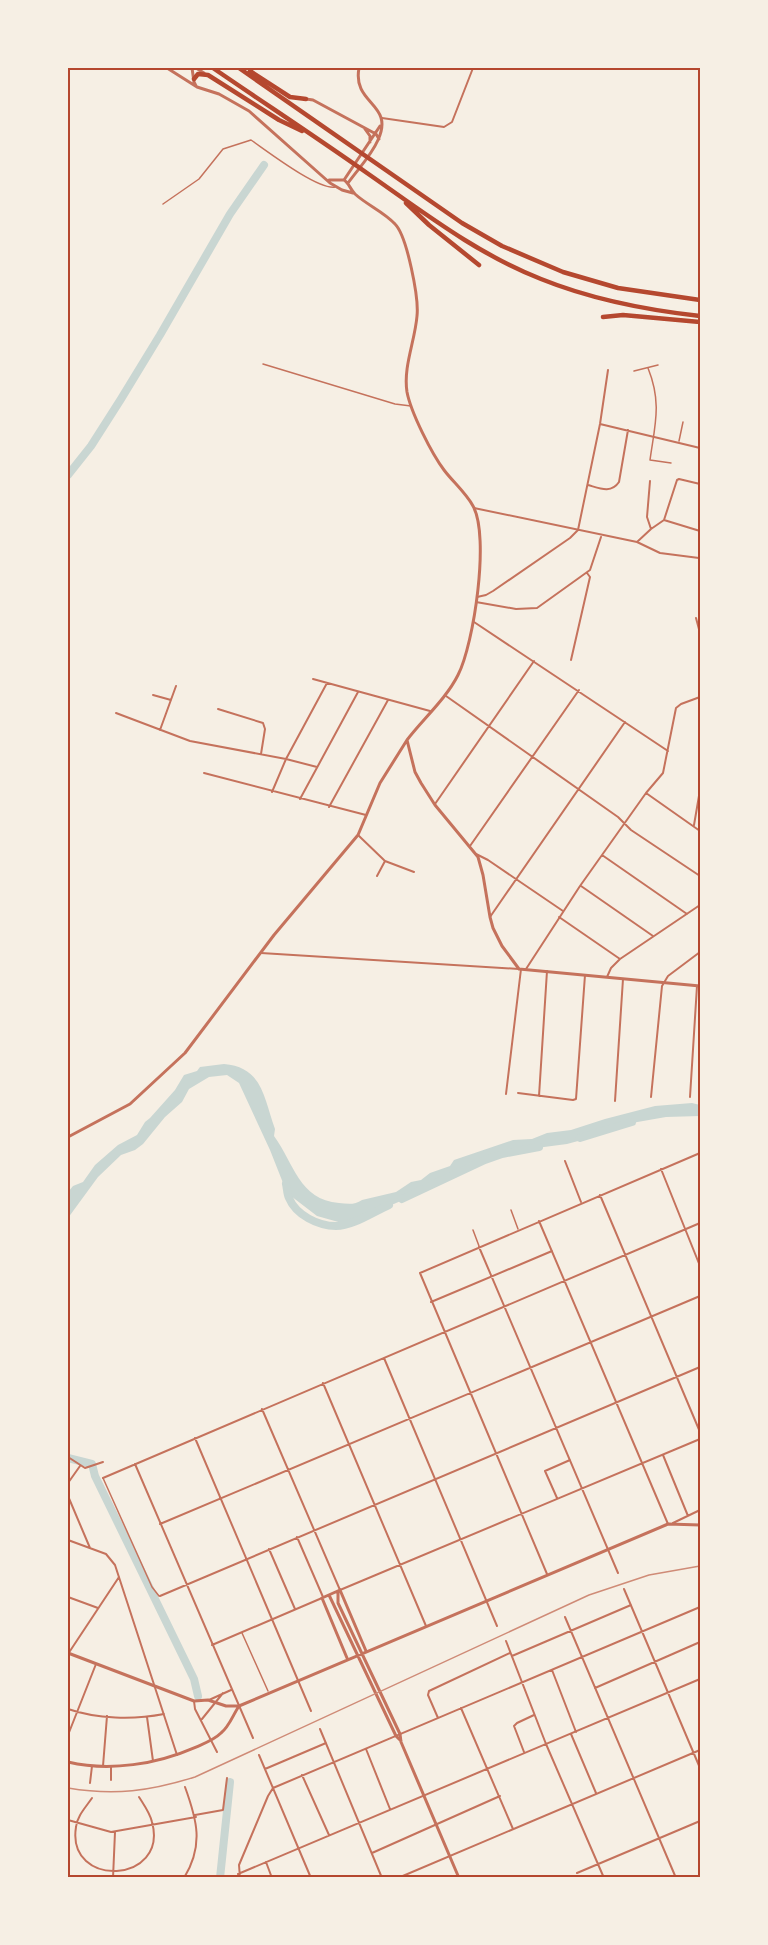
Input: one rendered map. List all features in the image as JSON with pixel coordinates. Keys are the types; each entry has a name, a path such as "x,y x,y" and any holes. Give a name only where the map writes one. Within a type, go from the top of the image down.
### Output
{"highway":[{"path":"213,68 445,228 484,252 542,280 599,299 655,311 700,315"},
{"path":"239,68 462,223 526,257 562,272 618,288 700,300"},
{"path":"244,68 290,97 306,99"},
{"path":"194,79 198,74 208,75 279,120 307,133"},
{"path":"302,111 300,105 306,99"},
{"path":"400,197 429,225 479,265"},
{"path":"603,317 623,315 700,322"}],"street":[{"path":"68,1137 120,1111 167,1071 207,1026 260,953 357,835 380,783 407,740 457,677 474,621 477,597 480,528 474,508 443,468 423,433 406,383 417,308 405,243 400,229 355,194 336,187 249,111 219,93 197,87 167,68"},
{"path":"197,87 194,68 208,75"},
{"path":"336,187 348,183 379,139 382,118 380,112 360,88 357,81 359,68"},
{"path":"382,118 448,126 452,122 472,68"},
{"path":"306,99 313,100 375,134 379,139"},
{"path":"344,180 381,125"},
{"path":"364,128 370,136 370,144"},
{"path":"325,178 331,181 344,180 355,194"},
{"path":"477,597 493,591 570,538 578,530 600,424 608,370"},
{"path":"600,424 700,448"},
{"path":"588,485 606,489 615,487 620,476 628,430"},
{"path":"637,542 651,528 664,520 677,480 700,483"},
{"path":"650,482 647,514 651,528"},
{"path":"474,508 637,542 660,553 699,558 700,549"},
{"path":"664,520 700,531"},
{"path":"476,602 516,609 537,608 587,573 592,566 601,536"},
{"path":"571,660 590,577 587,573"},
{"path":"696,618 700,633"},
{"path":"474,621 668,751"},
{"path":"435,805 534,661"},
{"path":"313,680 430,711"},
{"path":"272,792 286,759 327,683"},
{"path":"160,730 176,686"},
{"path":"470,846 579,690"},
{"path":"300,799 358,692"},
{"path":"444,694 618,817 631,830 700,876"},
{"path":"153,695 171,700"},
{"path":"526,969 624,823 663,773 676,708 700,698"},
{"path":"329,807 388,700"},
{"path":"218,709 263,723 265,729 261,755"},
{"path":"116,713 190,741 317,767"},
{"path":"490,918 625,722"},
{"path":"407,740 416,772 435,805 476,854 483,875 490,918 502,946 520,969 506,1094"},
{"path":"204,773 366,815"},
{"path":"694,826 700,790"},
{"path":"646,793 700,831"},
{"path":"357,835 385,861 414,872"},
{"path":"476,854 563,912"},
{"path":"602,855 687,914"},
{"path":"377,876 385,861"},
{"path":"580,886 652,936"},
{"path":"607,977 611,968 620,959 700,904"},
{"path":"559,917 620,959"},
{"path":"651,1097 661,989 668,976 700,952"},
{"path":"260,953 526,969 699,985 690,1097"},
{"path":"539,1096 548,971"},
{"path":"518,1093 576,1099 585,975"},
{"path":"615,1101 623,978"},
{"path":"547,1574 420,1275 422,1272 518,1229 700,1153"},
{"path":"565,1161 581,1202"},
{"path":"661,1169 700,1266"},
{"path":"600,1194 700,1432"},
{"path":"539,1221 670,1524"},
{"path":"103,1478 700,1223"},
{"path":"479,1247 618,1573"},
{"path":"431,1302 552,1251"},
{"path":"160,1524 700,1296"},
{"path":"384,1358 497,1626"},
{"path":"160,1596 700,1367"},
{"path":"322,1383 426,1626"},
{"path":"262,1409 366,1651"},
{"path":"195,1438 311,1711"},
{"path":"212,1645 700,1439"},
{"path":"663,1455 688,1516"},
{"path":"68,1457 85,1468 103,1462"},
{"path":"557,1498 545,1471 570,1460"},
{"path":"135,1464 253,1738"},
{"path":"68,1483 81,1466"},
{"path":"68,1496 90,1548"},
{"path":"119,1577 68,1654 196,1701 238,1707 700,1510"},
{"path":"670,1524 700,1525"},
{"path":"297,1537 347,1659"},
{"path":"68,1540 110,1556 115,1565 177,1755"},
{"path":"269,1549 295,1609"},
{"path":"624,1589 700,1768"},
{"path":"339,1591 338,1603 394,1727"},
{"path":"329,1595 398,1735 459,1878"},
{"path":"68,1597 98,1608"},
{"path":"438,1718 428,1695 429,1691 511,1654 571,1632 631,1605"},
{"path":"700,1607 273,1788 266,1798 239,1865 239,1876 359,1822 700,1679"},
{"path":"565,1617 676,1878"},
{"path":"506,1641 534,1715 604,1878"},
{"path":"595,1688 700,1642"},
{"path":"68,1735 96,1664"},
{"path":"552,1670 576,1732"},
{"path":"206,1701 231,1690"},
{"path":"201,1719 223,1694"},
{"path":"196,1701 195,1709 217,1752"},
{"path":"225,1706 231,1712 231,1717"},
{"path":"68,1762 111,1766 153,1761 177,1755 212,1740 226,1728 238,1707"},
{"path":"461,1708 513,1829"},
{"path":"68,1709 107,1716 147,1717 164,1714"},
{"path":"524,1753 514,1726 534,1715"},
{"path":"103,1766 107,1716"},
{"path":"147,1717 153,1761"},
{"path":"320,1729 382,1878"},
{"path":"571,1734 596,1793"},
{"path":"265,1769 326,1743"},
{"path":"366,1749 390,1809"},
{"path":"398,1878 700,1750"},
{"path":"259,1755 311,1878"},
{"path":"90,1783 92,1766"},
{"path":"111,1766 111,1780"},
{"path":"302,1776 329,1835"},
{"path":"68,1820 115,1832 223,1810 227,1778"},
{"path":"184,1878 196,1847 198,1830 185,1787"},
{"path":"372,1853 500,1796"},
{"path":"92,1798 77,1823 76,1843 85,1860 96,1868 113,1872 134,1867 147,1855 152,1843 153,1825 139,1797"},
{"path":"577,1873 700,1821"},
{"path":"113,1878 115,1832"},
{"path":"266,1862 272,1878"}],"lane":[{"path":"163,204 199,179 223,149 251,140 316,183 329,188 336,187"},
{"path":"263,364 395,404 412,406"},
{"path":"634,371 658,365"},
{"path":"648,368 657,406 650,460 671,463"},
{"path":"679,442 683,422"},
{"path":"511,1210 518,1229"},
{"path":"473,1230 479,1247"},
{"path":"103,1478 152,1587 160,1596"},
{"path":"242,1632 268,1693"}],"shaded area":[{"path":"224,1064 237,1066 247,1071 260,1086 275,1129 274,1136 306,1188 326,1200 342,1203 354,1203 396,1192 411,1182 421,1180 430,1173 450,1166 454,1160 513,1140 532,1139 547,1133 571,1130 655,1106 692,1103 700,1105 700,1116 666,1117 626,1124 595,1132 567,1144 521,1150 471,1163 403,1200 357,1220 342,1223 317,1216 287,1193 239,1083 227,1075 209,1077 189,1089 182,1102 165,1117 143,1144 121,1155 98,1177 68,1218 68,1192 73,1186 83,1182 95,1165 118,1145 137,1135 145,1122 175,1090 184,1075 197,1071 200,1067"}],"waterway":[{"path":"68,475 91,446 121,399 230,214 264,165"},
{"path":"580,1138 632,1122"},
{"path":"402,1199 485,1160 502,1154 539,1147"},
{"path":"286,1184 289,1198 297,1210 315,1222 329,1225 349,1224 389,1205"},
{"path":"68,1458 92,1464 95,1476 194,1679 198,1696"},
{"path":"220,1878 230,1782"}],"railway":[{"path":"68,1788 101,1792 132,1791 163,1786 195,1777 589,1595 649,1575 700,1566"}]}
